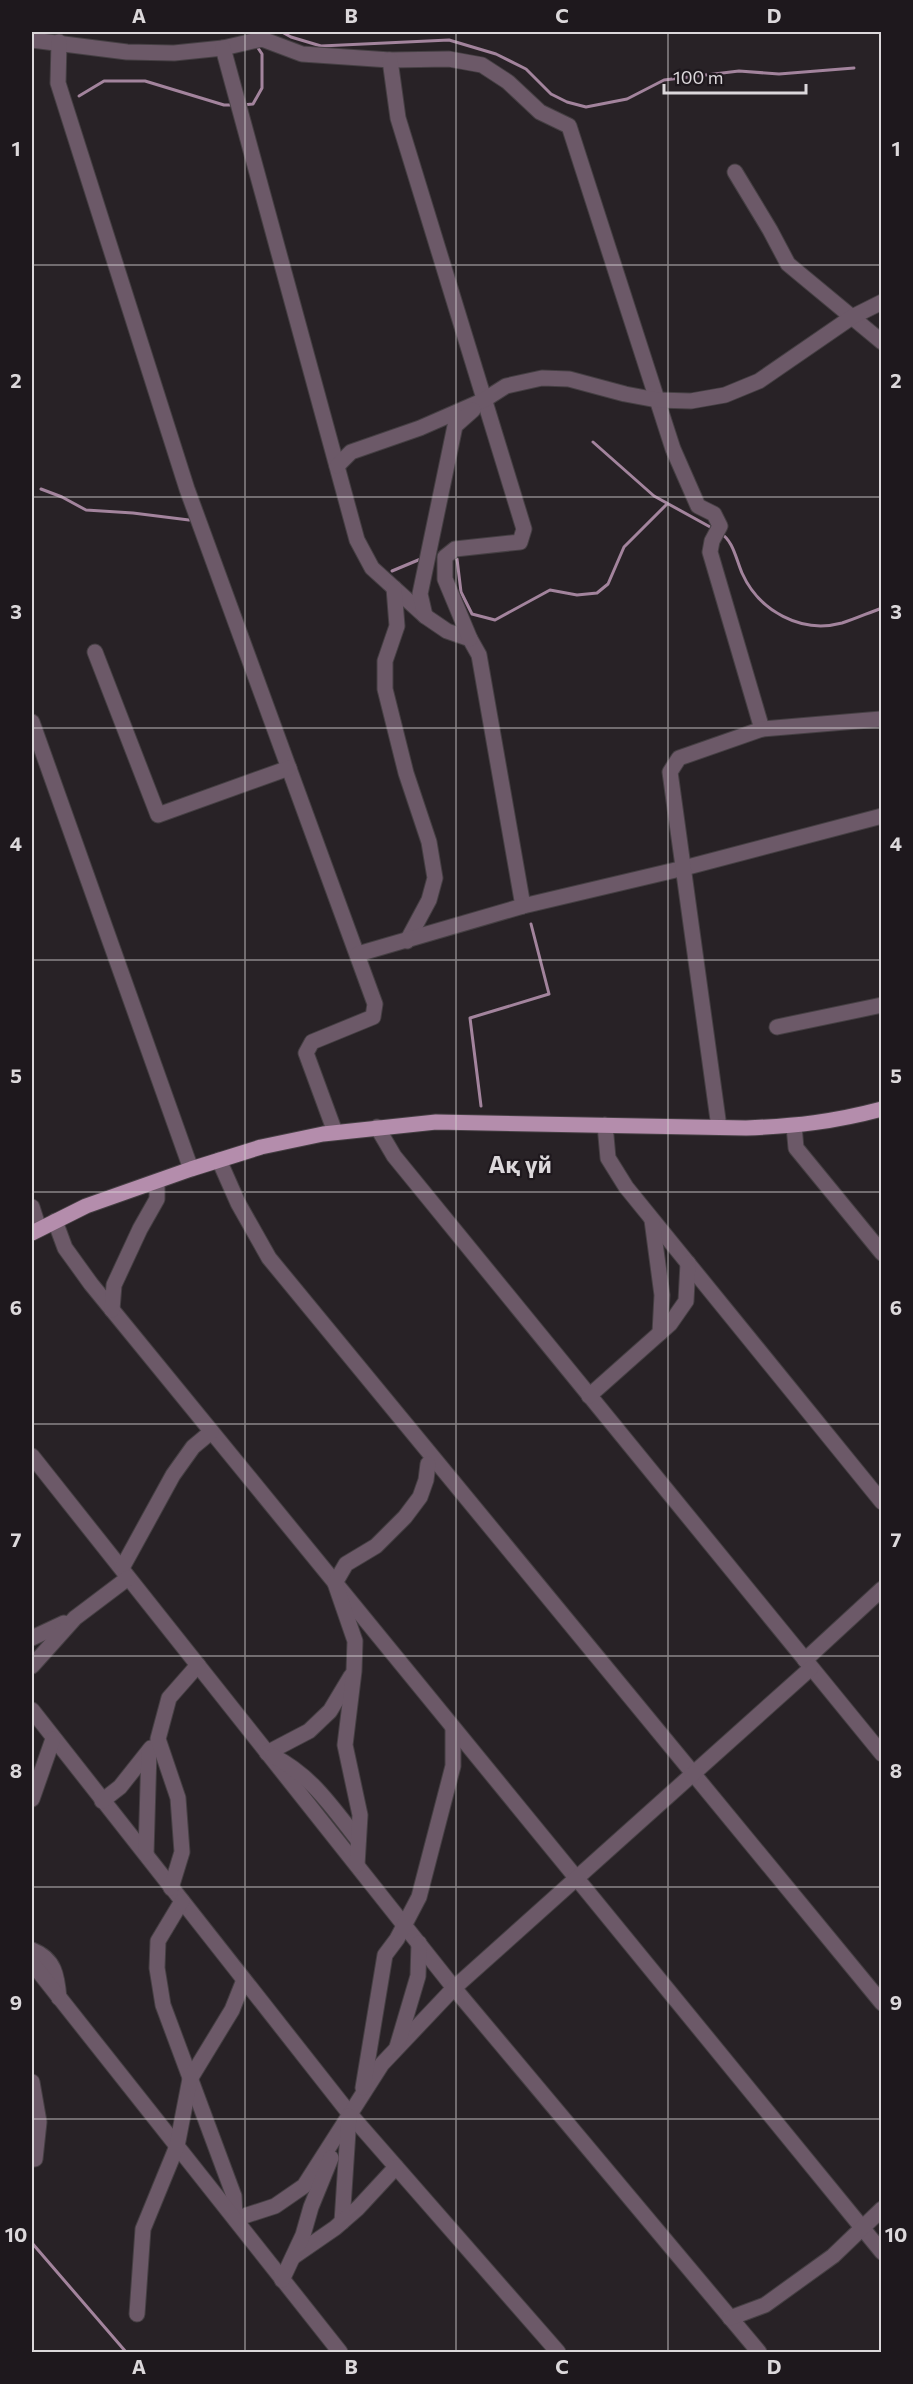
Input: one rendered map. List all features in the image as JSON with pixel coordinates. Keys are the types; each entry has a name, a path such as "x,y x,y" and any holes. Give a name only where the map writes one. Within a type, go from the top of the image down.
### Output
{"main road":[{"path":"35,1231 86,1206 191,1169 261,1147 335,1132 436,1122 719,1127 794,1126 838,1121 882,1109"}],"street":[{"path":"32,40 127,52 174,53 223,48 262,39 284,45 302,54 390,60 449,59 482,65 508,82 540,112 569,126 673,449 698,506 714,514 720,525 712,541 710,552 762,729"},
{"path":"58,42 58,83 187,489 375,1004 373,1017 312,1042 306,1053 335,1132"},
{"path":"223,48 357,540 372,568 425,616 447,631 470,639"},
{"path":"390,60 398,118 524,529 520,542 455,549 445,557 445,579 479,655 523,906"},
{"path":"735,171 771,230 788,264 882,342"},
{"path":"337,466 351,452 420,428 484,400 506,387 542,378 569,379 657,400 691,401 725,395 759,381 852,317 882,302"},
{"path":"425,616 420,594 455,426 484,400"},
{"path":"394,588 397,626 385,661 385,689 406,773 429,842 435,878 429,900 407,941"},
{"path":"95,652 158,815 289,768"},
{"path":"719,1127 670,772 679,758 762,729 881,719"},
{"path":"32,722 191,1169"},
{"path":"358,954 523,906 684,868 882,816"},
{"path":"777,1027 882,1005"},
{"path":"605,1125 608,1158 626,1187 882,1502"},
{"path":"794,1126 796,1148 882,1253"},
{"path":"377,1127 394,1156 882,1754"},
{"path":"219,1160 238,1203 269,1258 882,2003"},
{"path":"112,1310 114,1285 157,1199 157,1182"},
{"path":"32,1207 35,1231"},
{"path":"652,1219 662,1295 660,1333"},
{"path":"54,1221 65,1248 112,1310 882,2252"},
{"path":"589,1396 670,1324 686,1301 688,1263"},
{"path":"32,1666 75,1617 125,1573 173,1475 193,1447 212,1432"},
{"path":"32,1459 454,1988 759,2352"},
{"path":"355,1641 335,1583 346,1564 376,1546 410,1510 420,1497 426,1480 428,1464"},
{"path":"235,2219 275,2206 304,2187 382,2064 454,1988 694,1772 882,1590"},
{"path":"32,1638 75,1617"},
{"path":"357,1865 360,1815 345,1745 354,1671 355,1641 364,1619"},
{"path":"146,1854 153,1745 170,1698 198,1665"},
{"path":"267,1753 309,1731 330,1711 354,1671"},
{"path":"32,1710 349,2113 558,2352"},
{"path":"362,2094 385,1955 397,1939 419,1897 453,1766 453,1728"},
{"path":"32,1799 53,1739"},
{"path":"102,1801 120,1786 153,1745"},
{"path":"153,1745 178,1798 182,1852 171,1888"},
{"path":"267,1753 293,1766 312,1783 358,1839"},
{"path":"182,1901 158,1941 157,1968 163,2005 234,2196 235,2219"},
{"path":"396,2049 418,1976 418,1943"},
{"path":"32,1950 41,1954 57,1973 59,1998"},
{"path":"32,1963 340,2352"},
{"path":"137,2314 143,2229 177,2146 190,2079 232,2010 244,1980"},
{"path":"32,2082 39,2121 35,2159"},
{"path":"342,2222 349,2113"},
{"path":"282,2280 303,2235 311,2207 349,2113"},
{"path":"291,2258 342,2222 396,2167"},
{"path":"730,2318 765,2305 833,2256 882,2209"}],"waterway":[{"path":"282,32 321,46 449,40 496,54 526,69 551,94 567,102 586,107 627,99 664,80 739,71 779,74 854,68"},
{"path":"242,105 253,104 262,88 262,54 256,45"},
{"path":"79,96 104,81 145,81 224,105 233,105"},
{"path":"593,442 654,496 712,528"},
{"path":"41,489 86,510 189,520"},
{"path":"452,557 457,559 461,592 472,614 495,620 550,590 577,595 597,593 608,584 624,547 667,504"},
{"path":"720,533 731,545 749,587 770,608 783,616 797,622 827,626 842,623 882,608"},
{"path":"392,571 423,558"},
{"path":"481,1106 470,1018 549,994 531,924"},
{"path":"32,2243 126,2352"}],"district":[{"name":"Ақ үй","path":"520,1165"}]}
